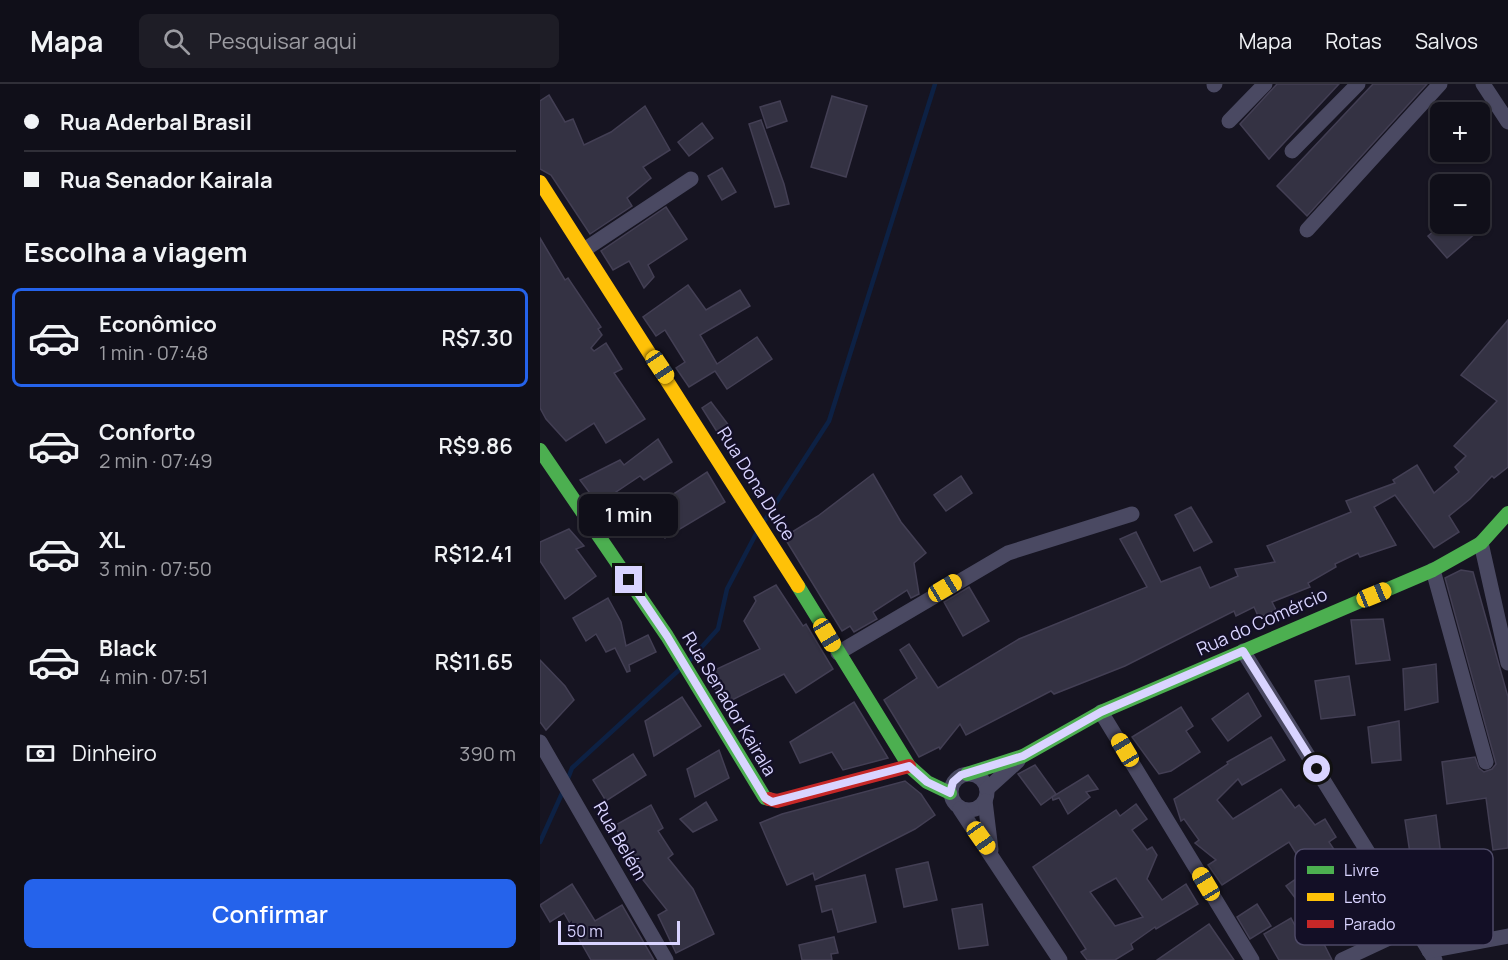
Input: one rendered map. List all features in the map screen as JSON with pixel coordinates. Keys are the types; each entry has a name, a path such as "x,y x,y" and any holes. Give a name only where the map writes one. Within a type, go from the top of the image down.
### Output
{"street":[{"path":"1229,121 1264,84"},
{"path":"1292,151 1358,84"},
{"path":"1307,230 1440,84"},
{"path":"1483,84 1505,113"},
{"path":"584,250 691,179"},
{"name":"Rua Dona Dulce","path":"540,182 787,566 909,766 927,782 950,793"},
{"name":"Rua Senador Kairala","path":"540,450 676,651 765,798 777,801 909,766"},
{"name":"Rua do Comércio","path":"967,774 1023,756 1101,712 1433,570 1481,543 1508,513"},
{"path":"838,653 1008,553 1132,514"},
{"path":"1481,543 1508,663"},
{"path":"1433,570 1486,762"},
{"path":"1243,651 1367,849"},
{"path":"1101,712 1252,960"},
{"name":"Rua Belém","path":"540,742 666,960"},
{"name":"Rua do Comércio","path":"986,795 1023,756"},
{"path":"991,853 986,795 982,779 967,774 953,782 950,793 953,803 960,809 991,853 1060,960"},
{"path":"960,809 971,811 986,795"},
{"path":"1493,940 1508,936"},
{"path":"1342,960 1374,945"},
{"path":"1432,955 1472,945"}],"building":[{"path":"1277,84 1339,84 1269,159 1240,124"},
{"path":"1373,84 1427,84 1307,216 1277,186"},
{"path":"549,95 565,122 573,119 584,145 611,132 645,106 670,150 643,167 651,178 627,198 632,206 590,234 551,175 540,169 540,101"},
{"path":"832,96 867,106 846,177 811,167"},
{"path":"780,101 787,121 767,128 760,107"},
{"path":"761,120 789,204 775,207 749,124"},
{"path":"702,123 713,138 689,156 678,142"},
{"path":"722,168 736,192 722,200 708,176"},
{"path":"666,207 687,239 648,265 654,277 644,288 629,261 613,270 601,251"},
{"path":"1430,234 1475,234 1447,258 1428,236"},
{"path":"540,238 565,280 568,278 601,327 598,329 602,335 591,348 594,351 606,343 622,369 614,373 645,419 606,443 594,423 566,441 546,419 540,408"},
{"path":"688,285 706,310 740,290 750,306 700,335 717,364 757,337 772,359 727,389 715,371 689,387 676,368 685,362 665,330 656,336 643,317"},
{"path":"1508,320 1508,467 1494,478 1492,476 1470,499 1449,516 1459,532 1434,548 1395,495 1374,507 1396,545 1360,557 1358,553 1335,564 1336,567 1308,583 1310,587 1272,602 1276,610 1259,618 1254,607 1236,616 1234,611 1125,666 1054,694 1051,691 966,735 960,724 940,749 939,747 919,757 884,700 917,678 900,650 909,644 938,688 1019,639 1147,587 1120,539 1136,532 1161,582 1200,567 1210,588 1238,576 1235,569 1275,562 1267,546 1351,512 1346,501 1395,483 1393,480 1417,465 1434,493 1459,472 1455,467 1466,456 1454,446 1497,401 1461,375"},
{"path":"711,402 730,427 719,435 702,408"},
{"path":"658,439 672,462 644,480 640,476 598,504 580,480 620,460 624,465"},
{"path":"707,472 725,502 665,538 652,508"},
{"path":"873,474 901,522 926,553 914,563 919,594 911,598 907,590 873,612 877,619 854,632 850,626 842,631 784,537 818,516"},
{"path":"961,476 972,493 946,511 934,495"},
{"path":"1191,507 1212,542 1194,551 1175,515"},
{"path":"569,529 584,546 576,549 596,576 565,599 540,561 540,542"},
{"path":"1461,570 1473,572 1508,697 1508,848 1493,850 1486,798 1447,804 1442,762 1475,757 1479,768 1484,772 1492,769 1496,764 1445,578"},
{"path":"776,585 803,626 806,624 833,669 796,693 784,674 724,704 706,674 760,649 744,621 756,601 754,597"},
{"path":"969,587 989,621 963,636 944,602"},
{"path":"608,598 621,622 626,646 648,635 656,652 629,665 630,671 627,672 615,648 606,652 596,634 586,641 573,618"},
{"path":"1383,619 1390,660 1356,664 1351,620"},
{"path":"540,660 565,686 574,700 546,730 540,722"},
{"path":"1436,664 1438,702 1405,710 1403,669"},
{"path":"1349,676 1355,715 1321,719 1315,681"},
{"path":"1248,693 1261,716 1228,741 1212,719"},
{"path":"682,697 701,726 654,756 645,721"},
{"path":"854,702 888,758 843,770 832,752 800,763 790,742"},
{"path":"1181,707 1193,726 1186,731 1200,752 1171,771 1159,774 1132,737"},
{"path":"1399,721 1401,760 1372,763 1368,727"},
{"path":"1271,737 1285,760 1242,785 1238,779 1217,800 1233,819 1281,789 1295,808 1299,805 1315,825 1325,819 1336,837 1329,842 1334,849 1295,849 1295,852 1289,842 1222,885 1208,865 1216,860 1195,843 1199,840 1184,819 1181,821 1174,799 1228,764 1227,762"},
{"path":"719,750 729,778 695,797 687,769"},
{"path":"633,754 646,775 606,801 593,780"},
{"path":"1035,765 1056,794 1041,805 1018,774"},
{"path":"1088,775 1098,789 1086,792 1090,797 1068,814 1059,798 1053,800 1052,797"},
{"path":"905,781 921,794 935,815 915,829 815,880 813,873 787,885 760,823 782,814"},
{"path":"706,802 717,820 693,832 680,819"},
{"path":"1136,804 1147,819 1132,830 1147,850 1152,847 1157,855 1147,879 1162,900 1186,884 1198,904 1156,929 1155,927 1131,944 1133,949 1115,960 1087,960 1081,952 1086,949 1033,867 1116,810 1120,816","holes":["1116,878 1143,917 1115,926 1090,892"]},
{"path":"651,805 663,828 658,831 673,854 668,858 693,889 714,934 676,953 658,915 667,910 640,876 637,879 625,860 634,855 614,826"},
{"path":"1436,815 1440,849 1409,849 1405,820"},
{"path":"928,862 937,900 904,907 896,869"},
{"path":"865,875 876,922 838,932 832,909 822,912 816,886"},
{"path":"1295,880 1295,898 1286,886"},
{"path":"572,884 595,921 622,905 654,960 591,960 564,913 550,922 540,905"},
{"path":"982,904 988,945 959,949 952,909"},
{"path":"1257,904 1271,926 1250,939 1237,917"},
{"path":"1291,918 1295,926 1295,945 1324,945 1332,960 1279,960 1264,934"},
{"path":"1209,924 1234,960 1157,960"},
{"path":"834,937 838,953 831,954 832,960 802,960 799,945"}],"waterway":[{"path":"765,520 829,421 935,84"},
{"path":"690,660 718,629 727,589 757,532"},
{"path":"567,781 572,768 679,670"},
{"path":"540,842 564,789"}],"traffic: fast":[{"path":"540,450 667,636 765,798 769,799"},
{"path":"967,774 1023,756 1101,712 1433,570 1481,543 1508,513"},
{"path":"798,586 909,766 927,782 950,793"}],"traffic: slow":[{"path":"540,182 798,586"}],"traffic: jam":[{"path":"769,799 777,801 909,766"}],"route":[{"path":"629,580 667,636 765,798 772,802 909,766 927,782 950,793 953,782 961,775 1023,756 1101,712 1243,651 1317,769"}]}
